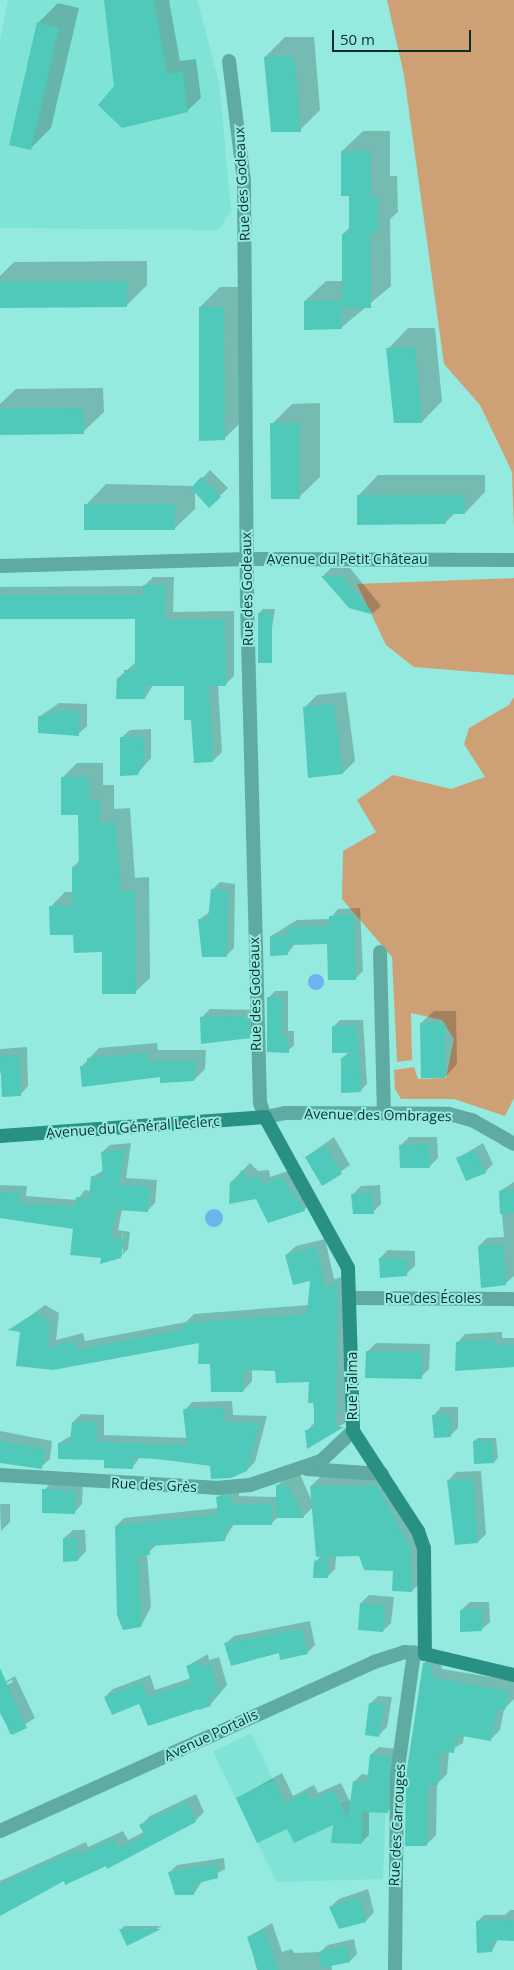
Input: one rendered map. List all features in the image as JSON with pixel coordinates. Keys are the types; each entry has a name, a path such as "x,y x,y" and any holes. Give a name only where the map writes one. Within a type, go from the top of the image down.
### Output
{"main road":[{"name":"Avenue du Général Leclerc","path":"0,1136 266,1117"},
{"name":"Rue Talma","path":"266,1117 337,1241 348,1268 352,1298 353,1431 418,1531 424,1548 420,1653"},
{"path":"420,1653 514,1675"}],"street":[{"name":"Rue des Godeaux","path":"229,61 244,181 257,1082 266,1117"},
{"name":"Avenue du Petit Château","path":"0,566 248,559 514,560"},
{"path":"380,952 384,1112"},
{"name":"Avenue des Ombrages","path":"266,1117 285,1113 384,1112 449,1114 472,1120 514,1144"},
{"name":"Rue des Écoles","path":"352,1298 514,1299"},
{"name":"Rue des Grès","path":"306,1469 353,1431"},
{"name":"Rue des Grès","path":"0,1475 216,1488 250,1485 306,1469 382,1474"},
{"name":"Avenue Portalis","path":"0,1831 332,1680 394,1654 420,1653"},
{"name":"Rue des Carrouges","path":"396,1970 396,1785 420,1653"}],"shaded area":[{"path":"8,0 197,0 219,82 231,211 218,230 0,228 0,40"},
{"path":"387,0 514,0 514,529 512,472 480,405 444,364 404,75"},
{"path":"514,578 514,675 414,667 386,645 357,584"},
{"path":"514,697 514,1098 505,1116 454,1099 401,1099 395,1089 394,1070 414,1067 418,1079 446,1078 454,1039 442,1020 411,1013 412,1060 397,1062 392,957 342,899 343,851 376,832 357,800 393,775 451,789 485,777 464,744 469,728 509,705"},
{"path":"251,1733 295,1825 387,1782 383,1879 277,1882 213,1752"}],"water":[{"path":"313,974 319,974 324,979 322,988 313,990 308,985 308,979"},
{"path":"214,1209 220,1212 223,1218 220,1224 214,1227 208,1224 205,1218 208,1212"}],"building":[{"path":"104,0 154,0 167,73 183,72 188,112 122,128 98,105 114,86"},
{"path":"37,22 59,28 31,150 9,145"},
{"path":"294,56 301,132 271,132 264,57"},
{"path":"370,150 371,196 378,196 378,233 370,233 371,308 342,308 342,234 349,233 349,196 341,196 341,151"},
{"path":"127,281 127,307 0,308 0,282"},
{"path":"341,300 342,329 304,330 304,301"},
{"path":"199,307 224,307 225,440 199,441"},
{"path":"386,348 415,348 422,423 394,423"},
{"path":"83,408 84,434 0,435 0,409"},
{"path":"270,423 300,423 300,499 271,499"},
{"path":"201,477 221,497 209,508 191,488"},
{"path":"357,495 465,495 465,514 446,514 446,524 357,525"},
{"path":"84,504 175,504 175,530 84,530"},
{"path":"321,576 342,576 374,615 349,608"},
{"path":"143,585 166,585 165,620 225,620 226,686 209,686 213,762 194,763 191,720 184,720 184,686 145,686 145,699 116,699 117,678 124,677 124,670 135,670 135,619 0,619 0,595 143,595"},
{"path":"258,613 272,613 272,663 258,663"},
{"path":"334,704 343,774 308,778 303,707"},
{"path":"50,711 79,711 79,736 38,733 38,716 50,716"},
{"path":"120,737 143,737 145,758 138,775 120,776"},
{"path":"61,777 89,777 89,799 100,799 100,823 116,822 121,891 135,891 136,994 102,994 102,952 74,953 73,935 50,935 49,906 72,906 72,867 79,866 78,815 61,815"},
{"path":"211,889 228,891 227,957 202,957 198,919 208,919"},
{"path":"353,915 356,980 328,980 327,944 288,945 288,955 270,956 270,936 288,935 288,927 329,926 329,916"},
{"path":"267,997 282,997 282,1037 288,1037 289,1053 267,1052"},
{"path":"231,1016 249,1018 250,1038 201,1044 200,1017"},
{"path":"420,1023 445,1023 445,1078 421,1078"},
{"path":"332,1026 357,1026 361,1092 341,1093 341,1058 357,1053 332,1053"},
{"path":"147,1053 148,1061 196,1061 194,1081 160,1083 160,1077 82,1087 80,1066 87,1065 87,1058"},
{"path":"19,1055 21,1096 2,1097 0,1056"},
{"path":"429,1144 430,1168 400,1168 399,1145"},
{"path":"325,1145 342,1174 322,1186 305,1157"},
{"path":"125,1150 119,1185 150,1187 148,1212 116,1210 111,1238 124,1239 121,1258 100,1264 101,1258 70,1255 73,1229 0,1218 0,1192 20,1193 19,1203 75,1207 76,1197 89,1199 91,1176 103,1178 101,1152"},
{"path":"475,1150 486,1173 466,1181 456,1158"},
{"path":"241,1170 249,1179 261,1177 262,1184 282,1177 305,1211 268,1223 256,1199 229,1204 230,1182 237,1181"},
{"path":"514,1190 514,1213 500,1214 499,1191"},
{"path":"372,1193 374,1214 353,1214 351,1194"},
{"path":"503,1245 506,1285 481,1288 478,1246"},
{"path":"316,1247 325,1287 338,1284 336,1427 344,1427 307,1449 305,1430 314,1429 314,1403 308,1403 309,1382 276,1383 275,1371 243,1370 243,1392 211,1392 210,1364 198,1364 199,1343 53,1370 16,1366 20,1332 8,1330 35,1313 50,1322 48,1348 74,1341 76,1350 184,1329 183,1323 307,1314 310,1281 293,1285 285,1255"},
{"path":"379,1258 408,1259 407,1276 380,1278"},
{"path":"494,1339 495,1345 514,1345 514,1367 455,1371 456,1342"},
{"path":"366,1351 422,1352 422,1379 365,1378"},
{"path":"224,1408 225,1422 260,1423 247,1471 231,1478 211,1479 210,1466 164,1459 133,1458 133,1469 104,1468 104,1460 58,1459 58,1443 70,1443 72,1422 97,1422 97,1442 187,1445 183,1409"},
{"path":"432,1415 450,1415 451,1437 434,1438"},
{"path":"0,1441 45,1449 42,1469 0,1463"},
{"path":"473,1441 492,1441 494,1463 474,1464"},
{"path":"473,1479 478,1543 455,1545 447,1480"},
{"path":"276,1485 288,1485 304,1518 276,1518"},
{"path":"310,1486 377,1486 410,1547 412,1592 392,1591 393,1571 364,1570 359,1556 316,1557"},
{"path":"42,1489 76,1491 75,1514 42,1513"},
{"path":"232,1495 232,1504 272,1504 272,1525 228,1525 225,1541 149,1546 150,1555 139,1555 141,1627 123,1630 117,1615 115,1526 218,1514 216,1497"},
{"path":"63,1538 78,1538 78,1561 63,1562"},
{"path":"328,1557 328,1578 313,1578 314,1561"},
{"path":"360,1603 386,1605 383,1632 358,1630"},
{"path":"482,1609 482,1631 460,1632 460,1610"},
{"path":"302,1629 308,1654 280,1660 279,1653 231,1666 224,1643"},
{"path":"200,1662 201,1667 211,1664 219,1694 208,1697 211,1706 148,1726 139,1704 112,1715 104,1697 142,1682 147,1697 191,1683 186,1666"},
{"path":"423,1663 431,1664 433,1678 509,1691 505,1710 497,1709 491,1741 456,1735 454,1753 440,1752 438,1785 430,1784 428,1790 427,1846 405,1846 406,1776"},
{"path":"0,1668 27,1728 12,1735 0,1713"},
{"path":"369,1703 384,1705 379,1737 365,1735"},
{"path":"370,1754 391,1757 388,1813 362,1812 362,1844 331,1843 333,1825 294,1843 287,1829 257,1843 236,1798 274,1780 285,1803 306,1792 310,1800 333,1790 348,1819 353,1781 367,1783"},
{"path":"187,1802 196,1822 107,1869 106,1866 65,1885 64,1881 0,1916 0,1885 77,1850 79,1855 114,1839 118,1848 145,1836 139,1825"},
{"path":"217,1864 218,1878 195,1884 194,1895 175,1895 168,1872"},
{"path":"360,1897 366,1922 339,1929 329,1907"},
{"path":"514,1920 514,1941 492,1940 492,1952 477,1953 476,1921"},
{"path":"119,1929 161,1929 127,1946"},
{"path":"264,1930 279,1970 259,1970 247,1937"},
{"path":"347,1946 350,1962 322,1968 318,1952"}]}
